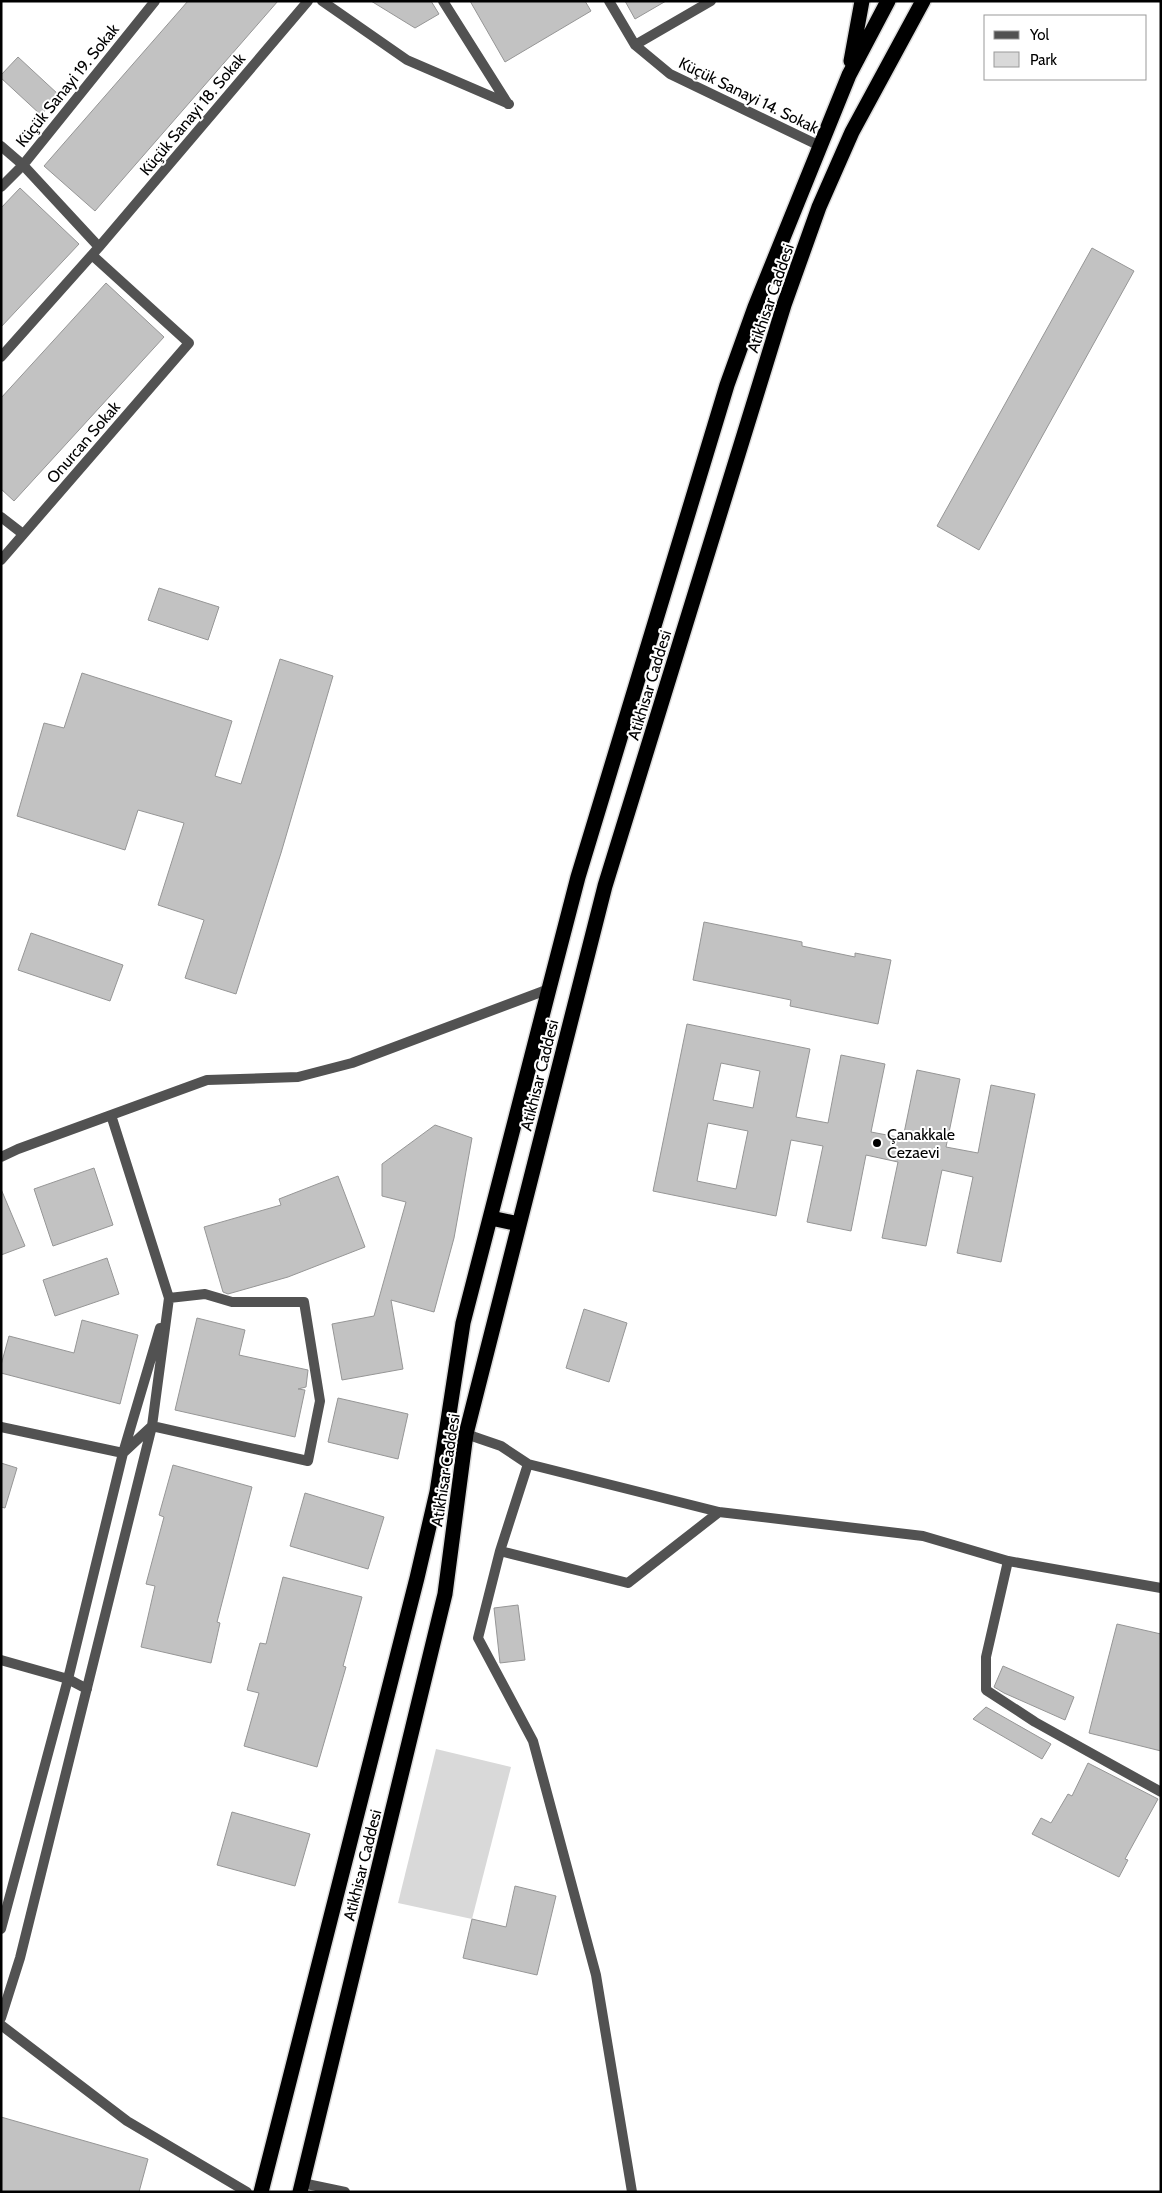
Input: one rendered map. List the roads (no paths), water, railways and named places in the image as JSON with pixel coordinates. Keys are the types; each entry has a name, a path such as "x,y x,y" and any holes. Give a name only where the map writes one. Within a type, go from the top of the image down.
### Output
{"highway":[{"path":"849,75 862,1"},
{"name":"Atikhisar Caddesi","path":"261,2192 417,1578 437,1492 463,1323 581,868 728,385 755,307 849,75 888,1"},
{"name":"Atikhisar Caddesi","path":"301,2187 445,1594 466,1434 606,886 784,305 819,207 852,132 923,1"},
{"path":"491,1218 519,1224"}],"street":[{"name":"Küçük Sanayi 19. Sokak","path":"1,187 22,165 155,1"},
{"name":"Küçük Sanayi 18. Sokak","path":"1,357 100,247 308,1"},
{"path":"322,1 407,60 509,104 443,1"},
{"name":"Küçük Sanayi 14. Sokak","path":"609,1 634,45 670,74 820,146"},
{"path":"634,45 711,1"},
{"path":"1,146 22,165 100,247"},
{"name":"Onurcan Sokak","path":"1,560 189,343 92,255"},
{"path":"1,517 23,534"},
{"path":"1,1157 207,1080 298,1077 352,1063 549,989"},
{"path":"1,2018 20,1958 152,1426 169,1298 111,1115"},
{"path":"152,1426 308,1461 320,1401 304,1302 232,1302 205,1294 169,1298"},
{"path":"1,1929 68,1679 123,1452 169,1298"},
{"path":"123,1452 152,1426"},
{"path":"1,1427 123,1452"},
{"path":"466,1434 501,1446 528,1464 719,1512 923,1536 1008,1561 1161,1588"},
{"path":"528,1464 500,1551 478,1638 533,1741 596,1975 632,2192"},
{"path":"500,1551 628,1583 719,1512"},
{"path":"1008,1561 986,1657 986,1690 1036,1722 1161,1792"},
{"path":"1,1660 68,1679 87,1689"},
{"path":"1,2025 127,2121 247,2192"},
{"path":"301,2187 345,2192"}],"place":[{"name":"Çanakkale Cezaevi","path":"877,1143"}]}
